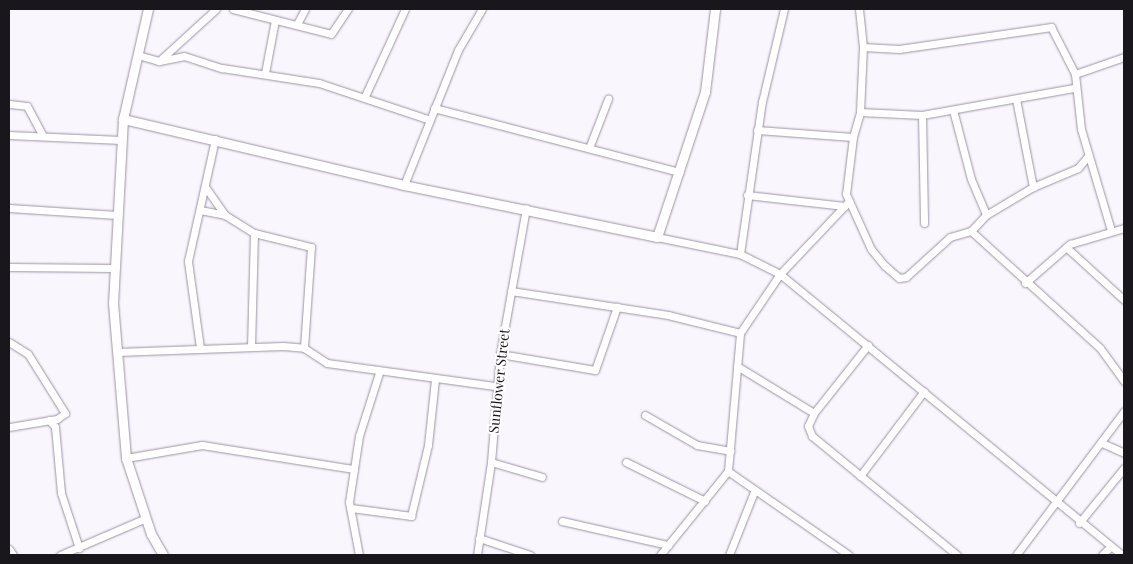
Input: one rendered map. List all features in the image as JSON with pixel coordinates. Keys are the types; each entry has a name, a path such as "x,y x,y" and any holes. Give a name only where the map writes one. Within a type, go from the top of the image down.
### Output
{"street":[{"path":"148,9 120,140 114,268 117,352 126,458 146,518 163,555"},
{"path":"159,61 216,9"},
{"path":"234,9 331,34 348,9"},
{"path":"297,24 305,9"},
{"path":"365,96 405,9"},
{"path":"404,185 434,108 482,9"},
{"path":"656,237 680,172 705,92 715,9"},
{"path":"740,254 757,130 784,9"},
{"path":"859,9 863,47 860,112 844,181 847,203 874,255 901,278 950,237 971,231 986,215 1033,187 1078,168 1088,156"},
{"path":"264,73 275,20"},
{"path":"863,47 899,49 1046,25 1075,74 1074,88 1088,156 1110,230"},
{"path":"138,54 159,61 184,56 222,68 264,73 365,96 430,120"},
{"path":"1075,74 1124,58"},
{"path":"860,112 922,115 1074,88"},
{"path":"1016,98 1033,187"},
{"path":"589,148 608,100"},
{"path":"9,104 27,106 42,134"},
{"path":"434,108 680,172"},
{"path":"953,110 971,179 986,215"},
{"path":"922,115 924,223"},
{"path":"123,119 215,139 404,185 526,208 740,254 780,274 868,344 1109,548 1122,555"},
{"path":"757,130 853,137"},
{"path":"9,135 42,134 120,140"},
{"path":"200,348 188,261 206,188 215,139"},
{"path":"206,188 225,215"},
{"path":"747,194 847,203"},
{"path":"660,555 728,471 740,333 780,274 847,203"},
{"path":"9,208 117,215"},
{"name":"Sunflower Street","path":"477,555 491,462 500,354 526,208"},
{"path":"200,210 225,215 254,233 306,244 314,252 304,348"},
{"path":"1025,283 1066,247 1110,230 1124,228"},
{"path":"971,231 1025,283 1100,348 1124,381"},
{"path":"251,347 254,233"},
{"path":"1066,247 1124,300"},
{"path":"9,267 114,268"},
{"path":"511,291 617,308 740,333"},
{"path":"500,354 595,370 617,308"},
{"path":"9,342 28,354 57,396 65,413 49,420 9,427"},
{"path":"868,344 814,413 808,426 812,436 957,555"},
{"path":"117,352 200,348 304,348 327,363 379,373 496,386"},
{"path":"738,366 814,413"},
{"path":"359,555 351,508 354,469 379,373"},
{"path":"351,508 411,516 428,445 435,380"},
{"path":"860,476 924,391"},
{"path":"1016,555 1102,443 1121,422 1124,410"},
{"path":"645,415 697,445 730,451"},
{"path":"49,420 55,428 61,493 79,548"},
{"path":"1102,443 1124,453"},
{"path":"126,458 202,445 354,469"},
{"path":"491,462 542,477"},
{"path":"626,462 705,501"},
{"path":"1079,523 1124,468"},
{"path":"728,471 754,492 849,555"},
{"path":"729,555 754,492"},
{"path":"60,555 146,518"},
{"path":"562,521 668,545"},
{"path":"479,538 530,555"},
{"path":"9,548 13,555"},
{"path":"1102,555 1109,548"}]}
